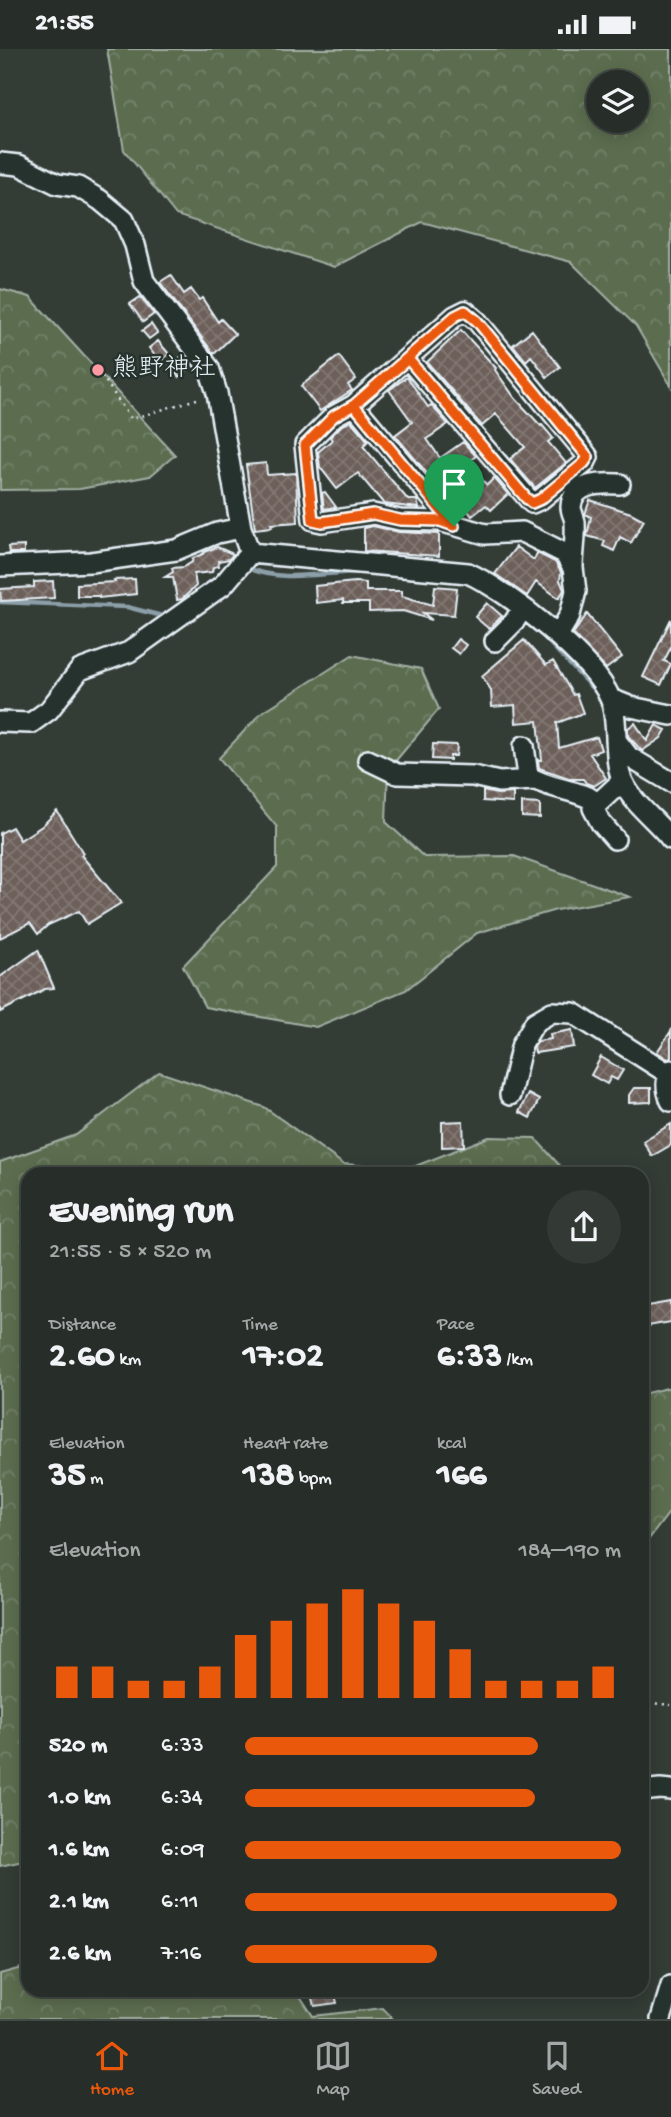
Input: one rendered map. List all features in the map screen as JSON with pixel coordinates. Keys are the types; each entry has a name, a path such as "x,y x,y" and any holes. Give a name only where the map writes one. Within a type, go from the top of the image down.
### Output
{"street":[{"path":"0,163 19,165 57,184 78,187 100,200 124,220 135,245 144,281 209,368 217,393 242,528 250,554"},
{"path":"408,359 532,503 541,499 588,457 477,321 465,311 455,316 354,405 334,416 305,445 313,520 322,522 373,514 400,520 440,521 485,534 523,532 564,553 573,569"},
{"path":"354,405 454,526"},
{"path":"558,635 570,615 576,591 573,569 575,521 571,507 576,493 588,486 602,483 620,484"},
{"path":"0,566 91,562 164,552 176,550 217,533 242,528"},
{"path":"250,554 468,573 489,583 519,614 558,635 591,670 611,699 621,781 631,796 671,839"},
{"path":"0,722 31,723 49,710 80,670 129,652 223,585 250,554"},
{"path":"495,641 519,614"},
{"path":"611,699 631,707 671,715"},
{"path":"616,739 629,757 671,782"},
{"path":"524,746 528,776 573,793 588,795 598,803"},
{"path":"368,761 397,774 473,776 499,782 534,780"},
{"path":"615,839 601,823 593,808 621,781"},
{"path":"510,1094 522,1044 535,1022 552,1011 573,1013 670,1072 667,1091 671,1101"},
{"path":"649,1790 671,1790"},
{"path":"661,2019 671,1986"}],"path":[{"path":"98,370 131,419 217,393"},
{"path":"649,1703 671,1705"}],"green space":[{"path":"107,49 671,49 671,386 636,326 571,262 422,222 334,267 176,215 124,150"},
{"path":"0,289 30,297 175,455 150,476 80,489 0,490"},
{"path":"352,655 421,669 439,709 388,770 386,822 424,857 514,856 630,897 556,910 477,933 406,990 316,1027 205,1007 183,966 277,867 277,827 219,758 261,713"},
{"path":"159,1072 264,1107 343,1164 382,1167 21,1167 21,1862 0,1866 0,1162 76,1135"},
{"path":"489,1137 535,1138 561,1167 413,1167"},
{"path":"671,1387 671,1510 649,1539 649,1392"},
{"path":"21,1968 21,1997 301,1997 313,2016 383,2008 393,2019 0,2019 0,1974"}],"building":[{"path":"171,275 184,294 191,289 199,300 202,298 218,322 221,319 235,334 214,354 160,282"},
{"path":"140,297 154,314 143,322 130,304"},
{"path":"151,324 157,333 149,339 142,331"},
{"path":"461,330 496,368 515,398 553,438 548,442 566,463 535,488 510,459 525,447 496,414 482,426 427,362"},
{"path":"532,330 560,367 547,377 531,356 526,361 513,345"},
{"path":"158,341 169,354 160,362 149,348"},
{"path":"339,356 356,379 348,385 352,390 320,411 301,386"},
{"path":"181,357 190,368 179,377 170,366"},
{"path":"407,377 428,407 431,405 448,424 427,439 440,458 463,442 476,456 466,463 487,485 494,478 508,494 491,510 486,505 472,516 457,497 451,502 395,435 412,422 389,390"},
{"path":"351,421 368,441 363,446 408,500 417,500 419,508 384,504 358,473 337,489 320,467 318,452 332,440 330,437 341,426"},
{"path":"266,463 267,475 296,473 298,522 271,524 272,527 255,529 246,465"},
{"path":"325,492 336,507 324,509 322,493"},
{"path":"590,500 644,520 631,543 620,537 614,551 603,546 605,541 587,536 591,517 585,514"},
{"path":"373,526 399,532 439,534 439,556 364,551 364,528"},
{"path":"24,546 24,553 9,553 8,547"},
{"path":"217,547 233,554 229,559 218,561 219,566 213,567 212,572 194,574 196,586 182,599 177,600 173,577 165,577 173,572 172,568 184,567 192,562 193,558"},
{"path":"516,547 534,560 537,553 555,562 561,572 560,580 564,590 559,598 536,582 527,596 495,574"},
{"path":"135,579 136,594 99,598 77,596 77,584"},
{"path":"53,581 54,598 1,601 0,589 34,587 34,582"},
{"path":"366,583 366,591 402,591 402,596 433,605 435,586 457,588 454,615 423,613 432,620 403,611 369,612 369,603 343,603 343,600 316,603 315,586"},
{"path":"487,603 502,616 489,629 475,617"},
{"path":"587,614 622,657 606,669 573,634"},
{"path":"671,619 671,647 664,661 671,664 661,685 643,677"},
{"path":"458,639 466,645 459,654 451,648"},
{"path":"524,640 546,665 553,661 573,695 576,694 583,713 557,723 559,748 597,737 601,750 590,754 606,778 594,786 583,779 572,779 539,768 538,760 542,760 538,721 516,723 515,705 492,707 491,690 482,676"},
{"path":"635,723 647,741 656,725 666,730 661,738 642,751 628,736 628,728"},
{"path":"433,744 457,745 456,756 450,756 450,760 432,759"},
{"path":"483,791 513,793 513,803 483,801"},
{"path":"522,803 540,804 540,818 522,817"},
{"path":"57,811 83,853 81,855 121,903 87,924 79,911 48,925 38,934 30,923 0,938 0,833 12,827 20,840 42,826"},
{"path":"38,950 54,988 45,989 0,1012 0,977"},
{"path":"572,1030 574,1047 535,1053 534,1047 538,1041 551,1039 550,1034"},
{"path":"671,1031 671,1058 668,1059 657,1052"},
{"path":"601,1057 623,1070 617,1080 611,1077 607,1084 591,1075"},
{"path":"634,1088 651,1088 651,1102 629,1103 629,1095"},
{"path":"528,1094 539,1100 530,1118 519,1112"},
{"path":"463,1121 464,1146 442,1147 442,1122"},
{"path":"671,1124 671,1145 652,1156 643,1141"},
{"path":"671,1302 671,1322 649,1326 649,1306"},
{"path":"313,1997 336,1997 337,2003 315,2006"}],"waterway":[{"path":"245,567 286,576 357,572"},
{"path":"0,602 127,607 166,617"},
{"path":"524,621 544,637 593,689"}],"place":[{"name":"熊野神社","path":"98,370"}],"route":[{"path":"454,526 354,405 408,359 532,503 541,499 588,457 477,321 465,311 455,316 354,405 334,416 305,445 310,512 313,520 338,521 373,514 400,520 440,521 454,526"}]}
